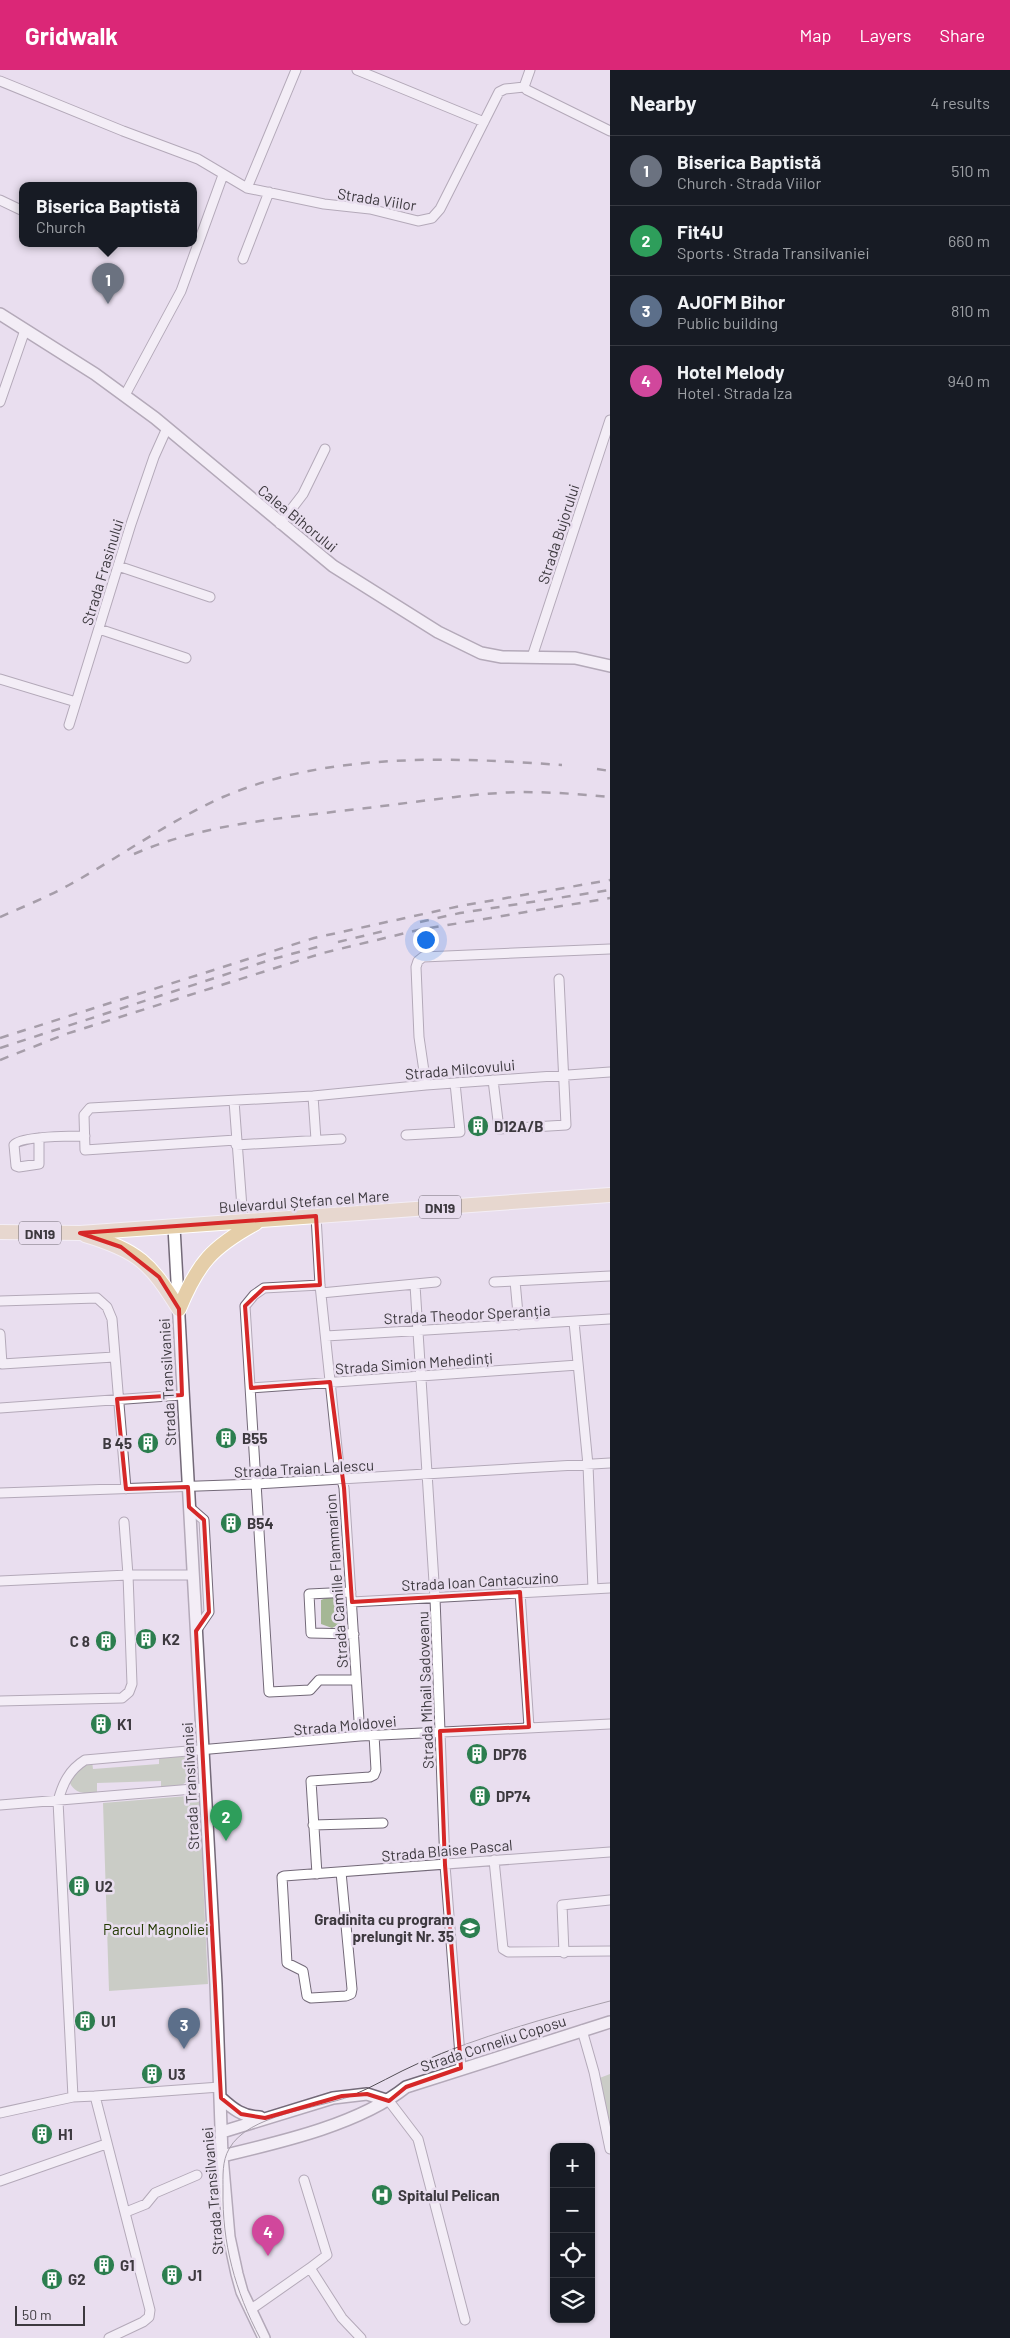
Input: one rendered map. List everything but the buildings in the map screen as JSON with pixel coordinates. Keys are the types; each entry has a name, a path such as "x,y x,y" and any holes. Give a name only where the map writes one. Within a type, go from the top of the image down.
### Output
{"main road":[{"name":"Calea Bihorului","path":"0,314 125,395 333,566 460,645 481,653 502,657 575,658 610,666"},
{"name":"Bulevardul Ștefan cel Mare","path":"0,1232 80,1233 610,1195"},
{"path":"179,1309 191,1280 208,1258 237,1233 261,1220"},
{"name":"Strada Transilvaniei","path":"174,1227 205,1788 222,2156 231,2250 242,2292 264,2338"},
{"path":"80,1233 121,1247 150,1267 179,1309"},
{"name":"Strada Corneliu Coposu","path":"222,2156 335,2124 361,2115 389,2101 406,2087 610,2022"},
{"path":"220,2092 241,2114 265,2118"},
{"path":"222,2132 342,2096 367,2094 389,2101"}],"street":[{"path":"248,188 296,70"},
{"path":"358,70 484,122"},
{"path":"530,70 524,87 527,90 610,131"},
{"name":"Strada Viilor","path":"0,81 123,132 198,159 248,188 324,204 370,209 418,221 432,218 440,209 499,92 506,89 524,87"},
{"path":"197,246 223,175"},
{"path":"243,259 269,192"},
{"path":"0,200 19,209"},
{"path":"125,395 181,290 197,247"},
{"path":"0,402 25,330"},
{"name":"Strada Bujorului","path":"532,657 610,420"},
{"name":"Strada Frasinului","path":"68,725 154,457 167,428"},
{"path":"280,524 303,494 325,449"},
{"path":"118,566 210,597"},
{"path":"99,629 186,658"},
{"path":"0,678 76,702"},
{"path":"426,1085 419,1036 416,967 418,961 423,957 610,949"},
{"path":"493,1080 498,1129 566,1125 562,1074 560,979"},
{"name":"Strada Milcovului","path":"85,1136 84,1115 90,1108 313,1096 455,1082 610,1072"},
{"path":"406,1135 460,1132 455,1082"},
{"path":"313,1096 316,1140"},
{"path":"234,1101 243,1221"},
{"path":"39,1138 85,1136 85,1150 236,1142 341,1139"},
{"name":"Strada Camille Flammarion","path":"316,1216 330,1382 344,1488 360,1736"},
{"path":"494,1282 610,1276"},
{"path":"515,1281 519,1325"},
{"path":"356,1680 319,1680 310,1690 269,1692 246,1306 254,1295 264,1288 321,1289 415,1285 436,1282"},
{"name":"Strada Mihail Sadoveanu","path":"415,1285 435,1598 445,1865 461,2068"},
{"path":"0,1302 97,1298 107,1307 112,1319 117,1399 126,1489"},
{"name":"Strada Theodor Speranția","path":"326,1336 610,1319"},
{"path":"574,1322 588,1465 593,1589"},
{"path":"0,1334 2,1364 114,1357"},
{"name":"Strada Simion Mehedinți","path":"251,1388 578,1365"},
{"path":"0,1408 182,1395"},
{"name":"Strada Traian Lalescu","path":"0,1493 256,1484 610,1463"},
{"path":"189,1507 204,1520 209,1612 196,1631"},
{"path":"0,1700 122,1698 129,1692 132,1684 124,1522"},
{"path":"0,1581 128,1575 193,1575"},
{"name":"Strada Ioan Cantacuzino","path":"352,1602 610,1588"},
{"path":"351,1592 309,1594 311,1633 354,1634"},
{"path":"520,1592 529,1727"},
{"name":"Strada Moldovei","path":"58,1801 63,1781 77,1765 85,1760 360,1736 610,1724"},
{"path":"317,1874 311,1781 370,1777 374,1775 376,1770 374,1736"},
{"path":"0,1805 205,1788"},
{"path":"58,1801 72,2097"},
{"path":"313,1825 383,1823"},
{"name":"Strada Blaise Pascal","path":"341,1872 351,1994 311,1998 308,1996 303,1971 287,1963 282,1877 286,1876 341,1872 445,1865 494,1860 610,1852"},
{"path":"494,1860 502,1950 508,1952 564,1953 610,1951"},
{"path":"564,1953 562,1904 610,1900"},
{"path":"582,2030 594,2072 610,2149"},
{"path":"0,2113 72,2097 220,2092"},
{"path":"94,2096 126,2212 150,2310 150,2317 143,2322 110,2338"},
{"path":"389,2101 418,2139 465,2320"},
{"path":"0,2181 106,2144"},
{"path":"126,2212 146,2204 155,2193 197,2175"},
{"path":"250,2310 327,2255 304,2180"},
{"path":"310,2268 342,2318 361,2338"}],"highlighted area":[{"path":"316,1216 320,1285 264,1288 245,1306 251,1388 330,1382 344,1488 352,1602 520,1592 529,1727 440,1731 445,1865 461,2068 406,2087 389,2101 367,2094 342,2096 265,2118 241,2114 221,2098 196,1631 209,1612 204,1520 189,1507 188,1487 126,1489 117,1399 182,1395 179,1309 159,1277 121,1247 80,1233"}],"green space":[{"path":"331,1596 342,1601 342,1623 332,1628 321,1624 321,1600"},
{"path":"177,1755 186,1758 191,1771 189,1780 179,1787 161,1790 161,1781 97,1783 97,1792 85,1793 72,1787 70,1783 81,1765 92,1761 93,1769 159,1764 159,1756"},
{"name":"Parcul Magnoliei","path":"199,1795 208,1984 109,1991 103,1803"},
{"path":"610,2074 610,2141 597,2079"}],"tram line":[{"path":"260,2338 237,2284 225,2229 223,2210 224,2164 229,2149 238,2137 267,2120 351,2096 419,2063 489,2036 610,2001"}],"railway":[{"path":"0,917 69,885 203,807 223,797 263,782 304,772 390,761 477,760 562,765"},
{"path":"597,769 610,771"},
{"path":"134,854 160,844 213,829 294,816 476,795 519,792 610,797"},
{"path":"0,1038 314,938 460,906 610,880"},
{"path":"420,922 460,913 610,890"},
{"path":"0,1060 66,1034 323,953 418,930 610,898"},
{"path":"338,942 384,931"},
{"path":"0,1048 273,959 321,946"}],"place":[{"name":"Biserica Baptistă","path":"108,304"},
{"name":"D12A/B","path":"478,1126"},
{"name":"B55","path":"226,1438"},
{"name":"B 45","path":"148,1443"},
{"name":"B54","path":"231,1523"},
{"name":"K2","path":"146,1639"},
{"name":"C 8","path":"106,1641"},
{"name":"K1","path":"101,1724"},
{"name":"DP76","path":"477,1754"},
{"name":"DP74","path":"480,1796"},
{"name":"Fit4U","path":"226,1841"},
{"name":"U2","path":"79,1886"},
{"name":"Gradinita cu program prelungit Nr. 35","path":"470,1928"},
{"name":"U1","path":"85,2021"},
{"name":"AJOFM Bihor","path":"184,2049"},
{"name":"U3","path":"152,2074"},
{"name":"H1","path":"42,2134"},
{"name":"Spitalul Pelican","path":"382,2195"},
{"name":"Hotel Melody","path":"268,2256"},
{"name":"G1","path":"104,2265"},
{"name":"J1","path":"172,2275"},
{"name":"G2","path":"52,2279"}]}
